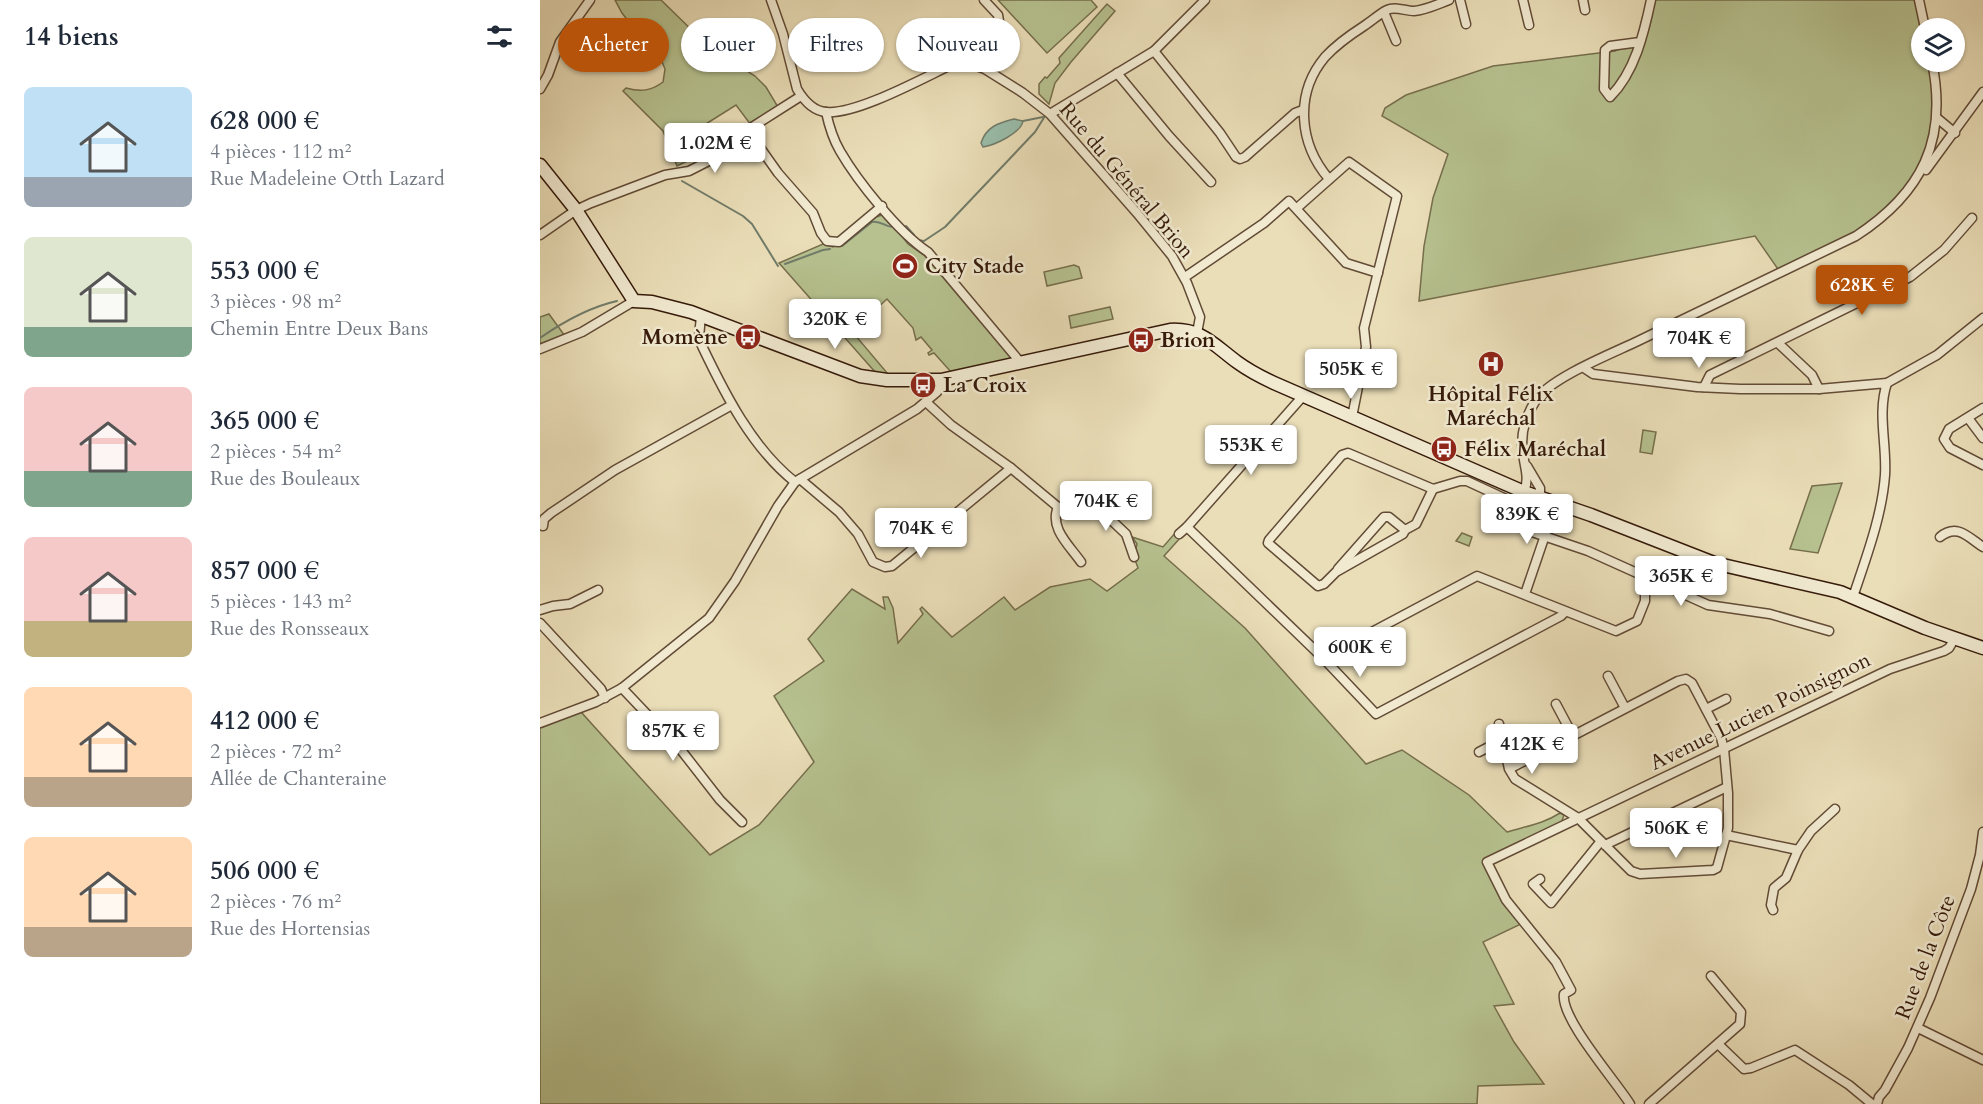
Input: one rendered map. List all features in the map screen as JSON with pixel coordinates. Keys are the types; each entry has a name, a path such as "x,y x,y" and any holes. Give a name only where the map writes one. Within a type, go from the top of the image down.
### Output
{"street":[{"path":"540,89 548,75 560,42 590,0"},
{"path":"771,0 783,34 797,89 801,96 817,110 838,112 864,105 937,72"},
{"path":"984,0 998,18"},
{"path":"1050,114 1154,51 1205,0"},
{"path":"1329,179 1319,167 1309,145 1305,133 1303,110 1311,79 1325,56 1384,12 1392,9 1416,11 1449,0"},
{"path":"1460,0 1466,24"},
{"path":"1523,0 1529,25"},
{"path":"1583,0 1585,10"},
{"path":"1640,42 1610,46 1605,50 1604,89 1610,97 1630,68 1640,42 1651,0"},
{"path":"1919,0 1923,18"},
{"path":"1384,12 1396,41"},
{"path":"1154,51 1220,133 1236,158 1245,157 1295,113 1303,110"},
{"name":"Rue du Général Brion","path":"989,72 1050,114 1152,230 1185,277 1200,316 1197,333"},
{"path":"1919,177 1932,147 1937,118 1938,96 1934,72"},
{"path":"1117,73 1211,182"},
{"path":"1540,498 1540,488 1527,465 1522,440 1524,426 1534,402 1546,388 1605,357 1856,236 1881,219 1903,198 1955,133 1983,92"},
{"path":"741,144 746,131 801,96"},
{"path":"826,112 840,151 882,206 911,240 928,252 1022,363"},
{"path":"1937,118 1955,133"},
{"path":"540,235 576,210 665,174 688,171 741,144 751,144 761,149 778,173 813,213 820,233 827,241 839,242 882,206"},
{"path":"1297,208 1349,162 1397,196 1364,328 1366,347 1352,417"},
{"path":"540,165 576,210 634,301"},
{"path":"1185,277 1264,223 1289,201 1346,263 1378,273"},
{"path":"1704,387 1710,375 1910,277 1944,250 1972,218"},
{"path":"540,349 560,342 634,301 641,300 701,316 860,376 886,380 940,380 1170,330 1188,330 1197,333 1260,377 1524,492 1714,562 1827,588 1983,648"},
{"path":"701,316 699,337 702,346 732,405 772,460 838,512 858,534 873,562 885,567 892,566 1011,468"},
{"path":"1584,368 1593,374 1717,388 1819,389 1887,383 1937,355 1983,318"},
{"path":"1778,343 1812,375 1819,389"},
{"path":"1605,357 1614,376"},
{"path":"1717,388 1720,371"},
{"path":"540,723 605,698 622,688 709,618 735,581 778,506 798,480 926,402 942,385 940,380"},
{"path":"1853,597 1872,538 1884,482 1886,450 1881,409 1887,383"},
{"path":"1179,534 1303,396"},
{"path":"926,402 951,425 1011,468 1058,507 1099,513 1115,522 1126,534 1134,557"},
{"path":"543,526 544,519 550,513 605,476 732,405"},
{"path":"1983,408 1946,432 1945,443 1950,448 1983,465"},
{"path":"1968,418 1983,438"},
{"path":"1405,530 1389,517 1384,517 1336,572 1324,584 1318,586 1268,542 1342,455 1348,453 1433,489 1467,481 1508,500 1525,528 1588,551 1708,605 1770,614 1829,631"},
{"path":"1524,492 1527,465"},
{"path":"1336,572 1403,534 1405,530 1416,524 1433,489"},
{"path":"1525,594 1556,503"},
{"path":"1058,507 1055,518 1058,530 1081,562"},
{"path":"1187,527 1323,658 1376,714 1503,648 1565,612"},
{"path":"1940,537 1947,531 1957,530 1983,547"},
{"path":"1323,658 1477,576 1616,631 1637,621 1645,601 1646,578"},
{"path":"540,610 570,604 598,590"},
{"path":"540,623 601,689 605,698"},
{"name":"Avenue Lucien Poinsignon","path":"1630,1104 1576,1030 1563,1001 1564,994 1571,990 1547,950 1506,900 1486,862 1890,669 1944,651 1949,648 1954,638"},
{"path":"1608,676 1625,708"},
{"path":"1499,724 1509,769 1515,779 1578,818 1631,871 1640,874 1717,868 1728,828 1724,749 1721,738 1692,683 1686,679 1677,681 1509,769"},
{"path":"622,688 674,743 720,800 742,822"},
{"path":"1706,710 1726,699"},
{"path":"1556,704 1573,736"},
{"path":"1479,752 1504,739"},
{"path":"1540,879 1533,884 1551,903 1603,843 1727,787"},
{"path":"1773,910 1771,905 1774,888 1786,878 1798,850 1811,831 1835,809"},
{"name":"Rue de la Côte","path":"1877,1104 1918,1028 1971,889 1982,846 1983,832"},
{"path":"1726,835 1798,850"},
{"path":"1649,1104 1740,1024 1741,1012 1711,976"},
{"path":"1918,1028 1983,1060"},
{"path":"1718,1044 1744,1069 1795,1050 1872,1104"},
{"name":"Rue de la Côte","path":"1884,1104 1885,1090"}],"shaded area":[{"path":"615,0 661,0 681,20 681,72 749,72 766,87 778,107 751,125 736,105 701,127 719,146 677,166 663,131 623,91 626,88 650,89 663,82 665,72 669,72 669,18 626,18"},
{"path":"998,0 1091,0 1097,7 1047,53 1020,24 1020,18 1015,18"},
{"path":"1650,0 1919,0 1921,18 1911,18 1911,72 1933,72 1937,118 1919,177 1870,227 1780,272 1755,236 1419,301 1424,246 1433,198 1448,154 1382,116 1385,108 1406,95 1493,66 1615,51 1622,47 1633,47 1634,49"},
{"path":"1107,4 1115,11 1055,83 1049,104 1039,94 1039,84 1060,63 1059,58"},
{"path":"1014,119 1023,121 1018,130 994,144 983,147 981,143 989,129"},
{"path":"882,215 887,217 908,244 925,256 1013,360 951,372 934,353 929,355 928,353 932,350 921,337 916,340 913,328 887,299 855,328 855,335 888,374 876,373 779,263 823,244 833,247"},
{"path":"1074,265 1079,267 1082,278 1047,286 1044,272"},
{"path":"1110,307 1113,319 1071,328 1069,316"},
{"path":"549,314 565,336 540,344 540,317"},
{"path":"1643,430 1656,432 1652,454 1640,452"},
{"path":"1842,483 1818,553 1790,549 1812,486"},
{"path":"1176,532 1181,537 1164,556 1245,628 1366,764 1402,750 1469,795 1507,832 1541,822 1560,813 1564,815 1560,827 1487,862 1521,924 1483,942 1514,1004 1494,1006 1514,1042 1544,1084 1478,1086 1477,1104 540,1104 540,728 581,712 710,855 759,825 814,762 774,696 824,661 808,639 852,589 885,609 883,597 888,597 893,608 898,643 923,614 920,609 922,607 952,637 1004,597 1015,610 1050,587 1090,579 1107,591 1138,568 1134,557 1137,544 1132,537 1163,547"},
{"path":"1462,533 1472,537 1469,546 1456,541"}],"waterway":[{"path":"918,240 924,241 945,227 1035,132 1045,116"},
{"path":"1023,121 1043,117"},
{"path":"682,181 743,216 752,224 778,266"},
{"path":"842,246 872,222 894,227"},
{"path":"906,226 914,235"},
{"path":"785,264 830,249"},
{"path":"540,338 577,316 617,301"}],"place":[{"name":"City Stade","path":"905,266"},
{"name":"Momène","path":"748,337"},
{"name":"Brion","path":"1141,340"},
{"name":"Hôpital Félix Maréchal","path":"1491,364"},
{"name":"La Croix","path":"923,385"},
{"name":"Félix Maréchal","path":"1444,449"}]}
